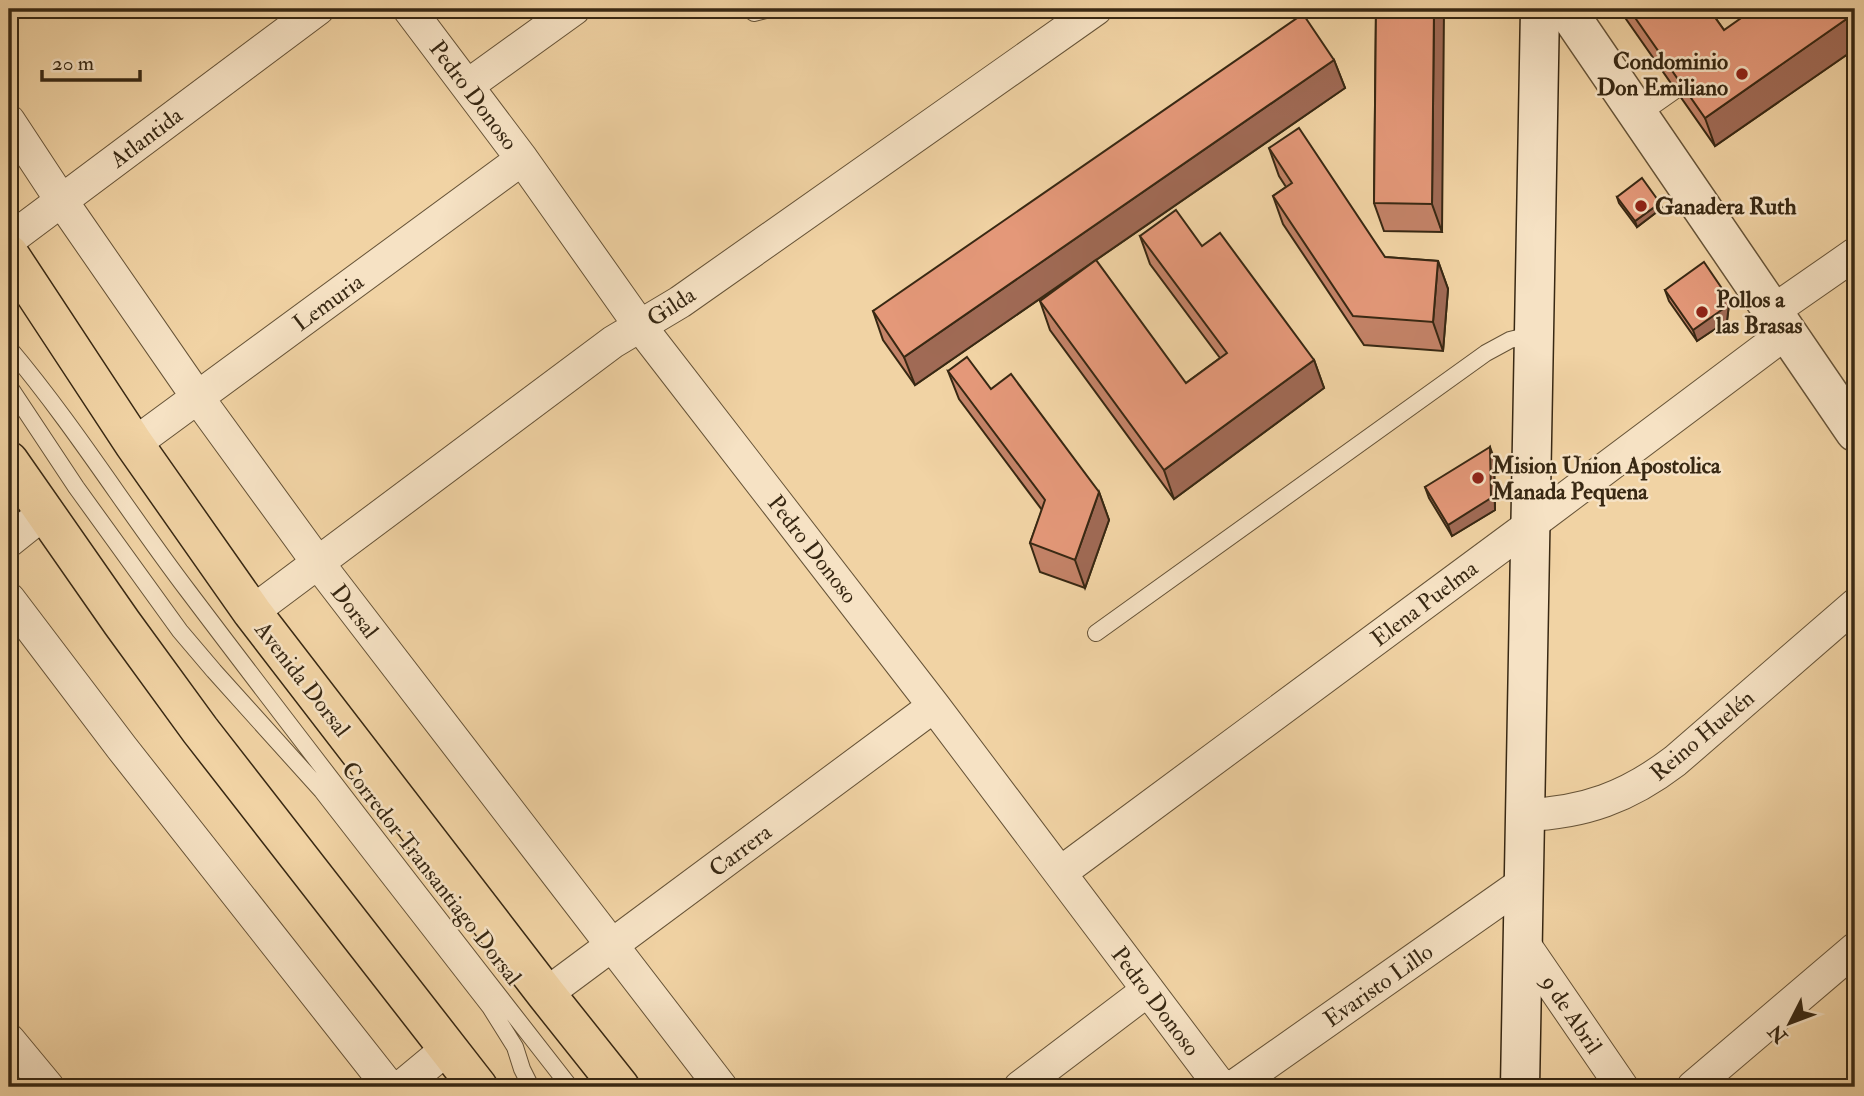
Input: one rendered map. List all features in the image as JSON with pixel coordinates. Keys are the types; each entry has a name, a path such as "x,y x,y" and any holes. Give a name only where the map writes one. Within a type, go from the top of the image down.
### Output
{"main road":[{"path":"1520,1087 1540,9"},
{"path":"1566,9 1855,432"},
{"name":"Avenida Dorsal","path":"9,254 134,444 252,612 620,1087"},
{"path":"9,461 200,730 478,1087"}],"street":[{"name":"Atlantida","path":"9,240 318,9"},
{"name":"Pedro Donoso","path":"409,9 522,159 640,326 934,706 1221,1087"},
{"path":"467,86 575,9"},
{"name":"Gilda","path":"252,612 612,342 680,302 1096,9"},
{"name":"Dorsal","path":"9,121 198,398 318,563 721,1087"},
{"name":"Lemuria","path":"134,444 522,159"},
{"name":"Elena Puelma","path":"1059,873 1530,524 1780,321 1855,254"},
{"path":"9,541 44,513"},
{"path":"9,599 130,759 389,1087"},
{"name":"Reino Huelén","path":"1525,815 1580,809 1619,796 1654,777 1855,605"},
{"name":"Carrera","path":"546,994 934,706"},
{"name":"Evaristo Lillo","path":"1233,1087 1524,883"},
{"name":"9 de Abril","path":"1522,941 1622,1087"},
{"path":"1692,1087 1855,949"},
{"path":"1020,1087 1148,990"},
{"path":"9,1040 48,1087"},
{"path":"401,1087 448,1048"}],"lane":[{"path":"749,9 754,13 770,9"},
{"path":"1639,116 1676,90"},
{"path":"1096,633 1486,353 1510,340 1534,334"},
{"name":"Corredor Transantiago Dorsal","path":"9,348 71,427 176,575 285,720 570,1087"},
{"name":"Corredor Transantiago Dorsal","path":"9,386 76,487 180,631 322,791 490,1007 515,1047 531,1087"}],"building":[{"path":"1376,9 1434,9 1432,204 1374,203"},
{"name":"Condominio Don Emiliano","path":"1629,9 1709,9 1724,30 1754,9 1855,9 1855,13 1705,118"},
{"path":"1303,14 1334,60 904,357 873,311"},
{"path":"1299,128 1385,257 1438,261 1433,322 1353,316 1273,196 1292,183 1269,148"},
{"name":"Ganadera Ruth","path":"1642,178 1660,203 1635,221 1617,197"},
{"path":"1176,210 1202,246 1220,233 1314,360 1164,470 1040,301 1096,260 1186,383 1227,353 1140,236"},
{"name":"Pollos a las Brasas","path":"1704,262 1725,293 1723,309 1693,330 1665,290"},
{"path":"967,357 991,389 1011,374 1099,492 1075,560 1030,543 1045,500 948,371"},
{"name":"Mision Union Apostolica Manada Pequena","path":"1490,447 1491,498 1448,525 1425,487"}],"place":[{"name":"Condominio Don Emiliano","path":"1742,74"},
{"name":"Ganadera Ruth","path":"1641,206"},
{"name":"Pollos a las Brasas","path":"1702,312"},
{"name":"Mision Union Apostolica Manada Pequena","path":"1478,478"}]}
